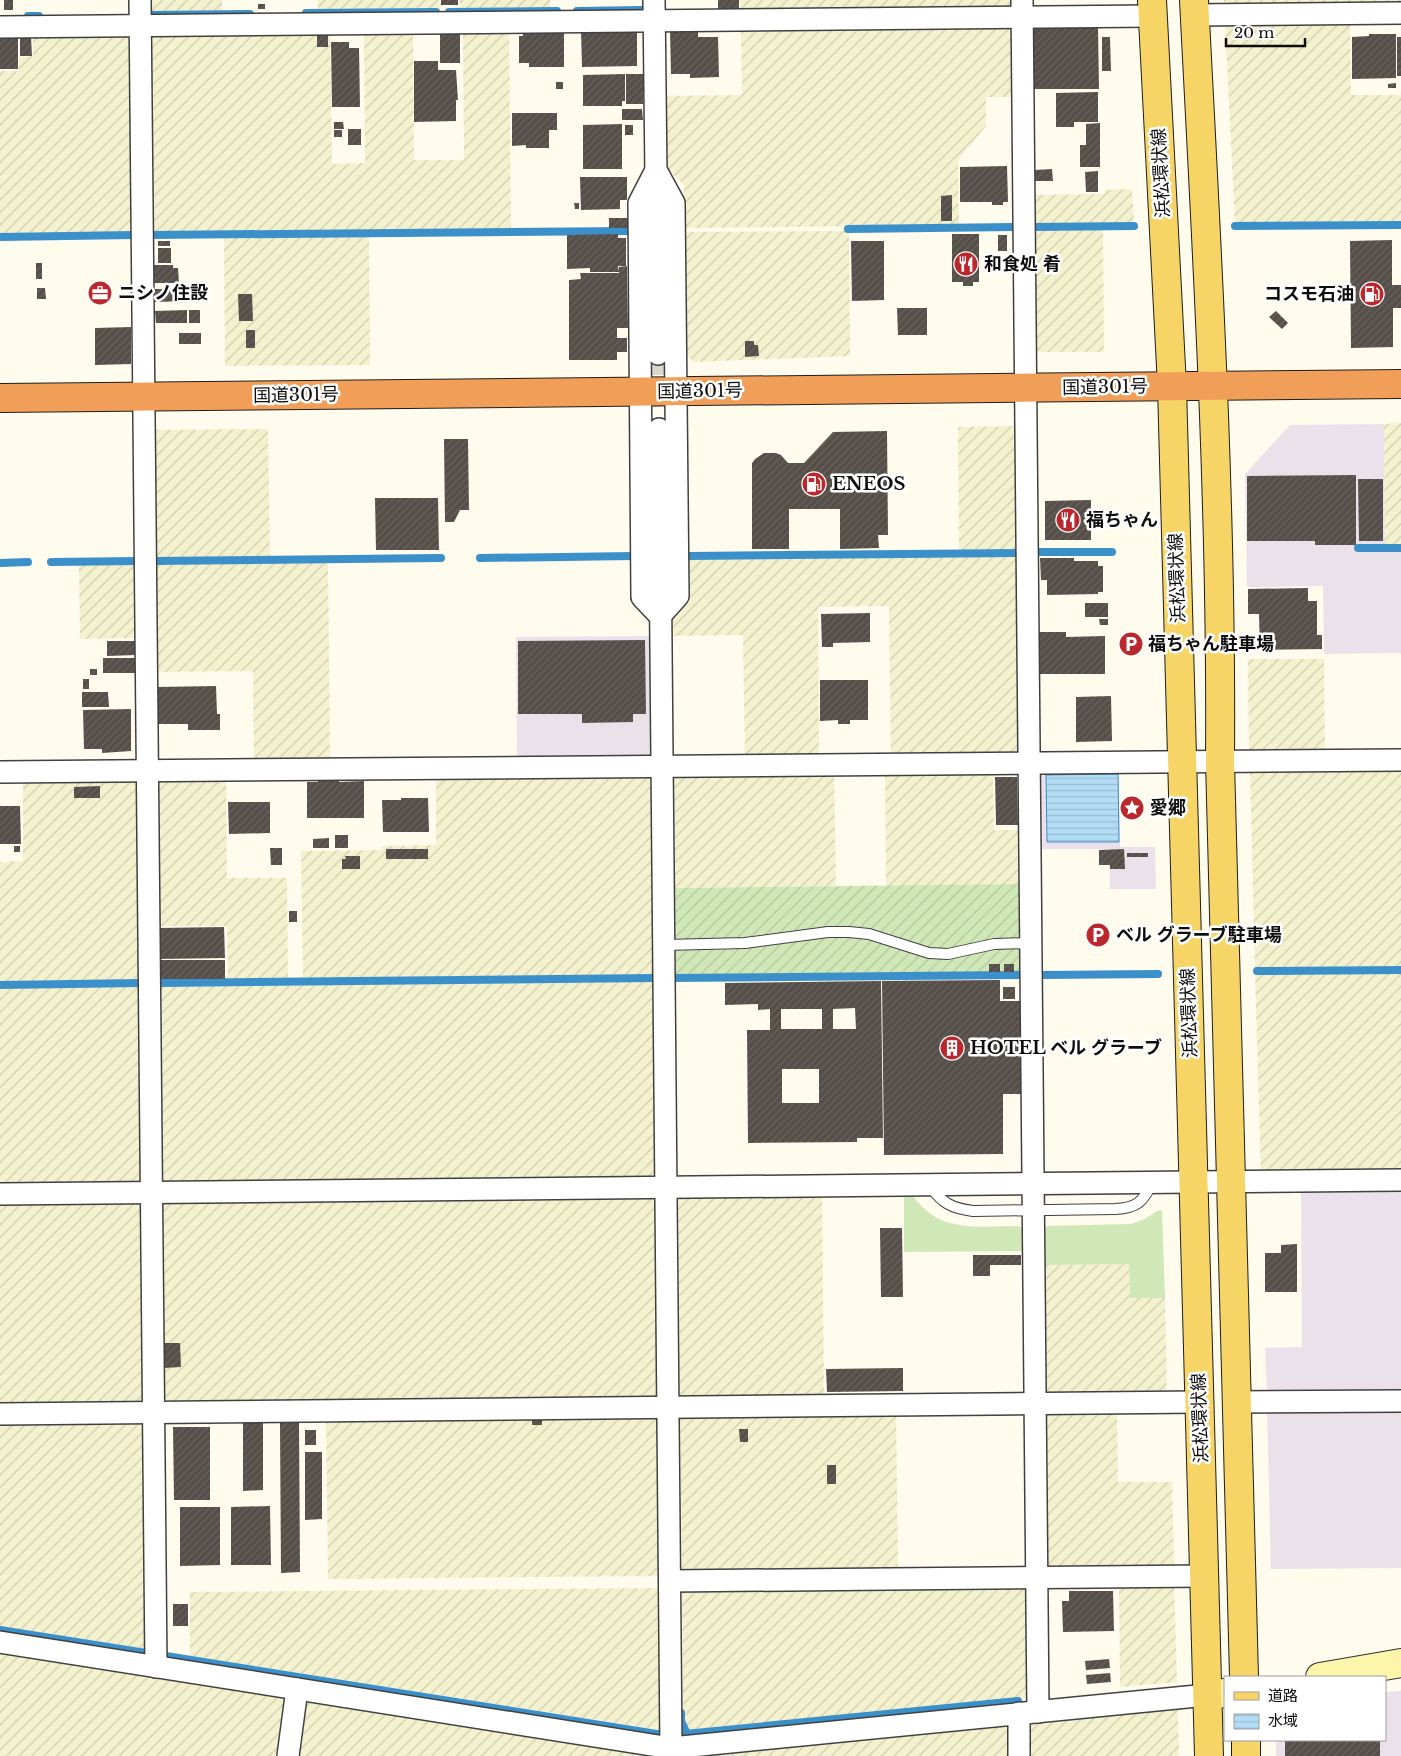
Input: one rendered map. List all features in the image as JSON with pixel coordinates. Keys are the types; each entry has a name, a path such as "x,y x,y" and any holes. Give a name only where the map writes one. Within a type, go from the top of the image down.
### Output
{"highway":[{"name":"国道301号","path":"0,398 1401,384"}],"main road":[{"name":"浜松環状線","path":"1195,7 1214,386 1221,654 1220,761 1244,1676"},
{"name":"浜松環状線","path":"1153,8 1172,386 1204,1576 1216,1694 1209,1756"},
{"path":"1246,1741 1246,1756"}],"street":[{"path":"140,0 156,1667"},
{"path":"1195,7 1401,13"},
{"path":"0,27 140,26 655,10 1153,8"},
{"path":"1019,1756 1029,1712 1037,1578 1022,9"},
{"path":"655,10 658,354"},
{"path":"656,170 674,203 678,596 660,616"},
{"path":"656,170 639,203 640,392 642,597 660,616"},
{"path":"659,429 671,1748"},
{"path":"0,772 1401,760"},
{"path":"0,1194 1401,1180"},
{"path":"1237,1402 1401,1401"},
{"path":"0,1414 1199,1402"},
{"path":"670,1581 1204,1576"},
{"path":"0,1642 671,1748 1216,1694"},
{"path":"1326,1676 1401,1663"},
{"path":"288,1756 297,1689"}],"lane":[{"path":"664,945 769,941 828,932 869,934 929,953 948,954 994,944 1031,943"},
{"path":"929,1185 938,1197 948,1204 959,1209 973,1211 1128,1208 1138,1204 1146,1196 1152,1183"}],"shaded area":[{"path":"148,0 222,0 222,12 148,13"},
{"path":"318,0 439,0 440,10 318,11"},
{"path":"460,0 550,0 550,9 460,10"},
{"path":"740,0 1014,0 1014,9 740,12"},
{"path":"1224,0 1401,0 1401,5 1224,6"},
{"path":"1350,21 1351,95 1401,95 1401,222 1235,224 1225,22"},
{"path":"1014,25 1015,97 986,97 986,126 958,160 959,225 684,228 684,185 666,167 666,96 742,95 741,28"},
{"path":"509,30 511,229 150,233 149,34 330,32 332,164 365,163 364,31 413,31 414,160 464,160 463,31"},
{"path":"33,34 133,34 135,233 0,234 0,71 19,71 19,57 33,56"},
{"path":"1132,189 1134,224 1032,224 1031,195 1104,194 1105,190"},
{"path":"1032,229 1103,229 1104,352 1033,352"},
{"path":"849,231 850,356 694,362 686,354 684,232"},
{"path":"369,235 370,365 225,366 224,237"},
{"path":"1401,423 1401,546 1385,546 1384,424"},
{"path":"1384,424 1385,546 1357,546 1356,550 1401,550 1401,653 1324,654 1323,586 1247,587 1245,474 1290,425"},
{"path":"1018,426 1019,550 959,551 958,427"},
{"path":"268,429 270,558 154,559 152,430"},
{"path":"1019,554 1021,755 891,756 889,606 818,607 819,757 745,758 743,635 672,636 672,617 688,600 688,558"},
{"path":"328,561 330,762 254,762 253,671 155,672 154,563"},
{"path":"138,563 138,638 80,639 79,564"},
{"path":"651,636 652,758 517,760 516,637"},
{"path":"1248,659 1324,659 1325,752 1249,753"},
{"path":"1401,768 1401,967 1255,969 1250,769"},
{"path":"1043,770 1119,770 1120,847 1155,847 1156,889 1110,889 1109,849 1038,849 1037,776"},
{"path":"993,771 994,830 1022,830 1022,884 886,886 885,772"},
{"path":"834,773 836,886 675,888 674,774"},
{"path":"652,774 654,977 303,980 301,851 381,850 382,846 436,845 436,776"},
{"path":"226,778 227,878 287,878 288,980 228,981 227,926 157,926 156,779"},
{"path":"140,779 142,981 0,983 0,862 23,861 23,780"},
{"path":"1401,971 1401,1172 1261,1174 1255,973"},
{"path":"654,981 656,1180 159,1185 158,985"},
{"path":"142,985 144,1185 0,1186 0,987"},
{"path":"1401,1188 1401,1392 1267,1393 1265,1348 1302,1347 1301,1189"},
{"path":"822,1194 824,1397 680,1398 678,1195"},
{"path":"656,1196 658,1398 162,1403 160,1200"},
{"path":"144,1200 146,1403 0,1405 0,1202"},
{"path":"1129,1264 1130,1298 1165,1298 1167,1394 1043,1395 1042,1265"},
{"path":"1401,1409 1401,1568 1271,1569 1267,1410"},
{"path":"1117,1411 1118,1482 1172,1482 1174,1565 1045,1566 1043,1412"},
{"path":"896,1413 898,1568 682,1570 680,1416"},
{"path":"658,1416 660,1576 328,1579 326,1419"},
{"path":"146,1420 148,1650 0,1626 0,1422"},
{"path":"1174,1582 1177,1682 1120,1687 1119,1583"},
{"path":"1029,1584 1030,1697 688,1730 683,1720 682,1587"},
{"path":"660,1588 661,1730 190,1656 190,1592"},
{"path":"0,1654 288,1699 280,1756 0,1756"},
{"path":"1401,1691 1401,1756 1276,1756 1276,1741 1386,1741 1386,1692"},
{"path":"303,1702 646,1756 296,1756"},
{"path":"1178,1709 1179,1756 1024,1756 1025,1725"},
{"path":"1013,1726 1013,1756 711,1756"}],"green space":[{"path":"1022,884 1023,973 676,976 675,888"},
{"path":"904,1193 910,1193 931,1214 939,1219 958,1225 978,1227 1019,1226 1026,1232 1026,1251 904,1252"},
{"path":"1162,1210 1165,1298 1130,1298 1129,1264 1042,1265 1041,1232 1047,1226 1131,1224"}],"water":[{"path":"1118,774 1119,842 1047,842 1046,775"}],"building":[{"path":"4,0 13,0 13,10 4,10"},
{"path":"441,0 458,0 458,5 441,5"},
{"path":"718,0 739,0 739,9 718,9"},
{"path":"258,4 265,4 265,9 258,9"},
{"path":"1068,24 1068,28 1098,28 1099,89 1032,89 1031,25"},
{"path":"581,30 637,30 637,66 582,67"},
{"path":"670,31 698,31 698,37 718,37 719,77 690,78 690,74 671,74"},
{"path":"523,32 564,32 564,67 529,67 529,63 519,63 519,36 523,36"},
{"path":"317,33 328,33 328,47 317,47"},
{"path":"440,33 460,33 460,63 440,63"},
{"path":"1369,34 1396,34 1396,78 1352,79 1352,37 1369,36"},
{"path":"0,36 18,36 18,69 0,69"},
{"path":"20,37 31,37 32,56 20,56"},
{"path":"1102,37 1110,37 1111,71 1102,71"},
{"path":"1397,37 1401,37 1401,76 1397,76"},
{"path":"331,42 349,42 349,48 359,48 360,107 332,107"},
{"path":"414,61 438,61 438,70 456,70 458,100 456,100 456,121 414,122"},
{"path":"625,74 625,101 622,101 622,106 583,106 583,75"},
{"path":"626,74 643,74 643,104 626,104"},
{"path":"556,82 563,82 563,89 556,89"},
{"path":"1396,83 1396,88 1388,88 1388,84"},
{"path":"1098,92 1098,122 1074,122 1074,127 1056,127 1056,93"},
{"path":"622,109 642,109 643,120 622,120"},
{"path":"512,113 557,113 557,130 549,130 549,148 526,148 526,145 512,146"},
{"path":"334,122 343,122 344,129 334,129"},
{"path":"1100,123 1100,167 1080,167 1080,145 1086,145 1086,124"},
{"path":"622,124 622,169 583,169 583,125"},
{"path":"625,125 633,125 633,135 625,135"},
{"path":"348,129 361,129 361,145 348,145"},
{"path":"334,130 342,130 342,137 334,137"},
{"path":"1007,166 1008,202 1003,202 1003,205 992,205 992,202 960,202 960,167"},
{"path":"1052,169 1053,181 1035,181 1035,170"},
{"path":"1098,171 1098,192 1086,192 1085,172"},
{"path":"580,177 627,177 627,200 620,200 620,209 581,210"},
{"path":"952,195 952,221 941,221 941,196"},
{"path":"574,203 579,203 579,209 575,209"},
{"path":"609,218 628,218 628,228 609,228"},
{"path":"618,234 618,238 626,238 626,266 618,266 619,272 590,272 590,268 567,269 567,235"},
{"path":"952,234 979,234 979,282 973,282 973,286 963,286 963,282 952,282"},
{"path":"998,235 1007,235 1007,251 998,251"},
{"path":"1392,240 1392,285 1401,285 1401,308 1393,308 1393,347 1351,348 1350,241"},
{"path":"158,241 170,241 170,246 158,246"},
{"path":"851,241 884,241 884,300 852,301"},
{"path":"158,248 171,248 171,263 158,263"},
{"path":"36,263 42,263 42,279 36,279"},
{"path":"152,265 173,265 173,268 178,268 179,283 152,283"},
{"path":"627,266 628,328 617,328 617,338 627,338 627,352 617,352 617,360 569,360 569,280 581,279 580,273 619,273 619,267"},
{"path":"37,288 45,288 46,299 37,299"},
{"path":"154,289 189,289 189,301 154,302"},
{"path":"93,290 108,290 108,297 93,297"},
{"path":"238,294 252,294 253,321 239,321"},
{"path":"897,308 927,308 927,335 898,335"},
{"path":"187,310 187,323 156,323 155,311"},
{"path":"189,310 200,310 200,323 189,323"},
{"path":"1276,311 1288,323 1282,329 1269,317"},
{"path":"131,327 131,364 95,365 95,328"},
{"path":"246,330 255,330 255,348 246,348"},
{"path":"179,333 201,333 201,344 179,344"},
{"path":"745,341 754,341 754,345 758,345 759,356 745,357"},
{"path":"887,431 888,535 878,535 879,548 840,549 840,509 789,509 789,549 752,549 752,463 755,459 764,453 776,453 781,455 788,463 804,463 833,432"},
{"path":"444,439 468,439 469,510 460,510 454,522 445,522"},
{"path":"1356,475 1356,545 1315,545 1315,541 1247,541 1247,476"},
{"path":"1358,479 1383,479 1383,541 1359,541"},
{"path":"375,498 438,498 439,550 376,550"},
{"name":"福ちゃん","path":"1091,500 1091,540 1045,540 1045,501"},
{"path":"1040,558 1074,558 1074,561 1098,561 1098,566 1103,566 1103,592 1098,592 1098,594 1047,595 1047,580 1041,580"},
{"path":"1308,588 1308,601 1317,601 1317,635 1322,635 1322,649 1260,650 1259,614 1248,614 1248,589"},
{"path":"1085,603 1108,603 1108,617 1085,617"},
{"path":"870,613 870,642 833,643 833,647 822,647 821,614"},
{"path":"1099,619 1108,619 1108,625 1100,625"},
{"path":"1038,632 1066,632 1066,637 1105,636 1105,674 1038,674"},
{"path":"645,640 646,714 633,714 633,722 582,723 582,714 518,714 518,641"},
{"path":"107,641 135,641 136,655 107,656"},
{"path":"103,658 137,658 137,673 103,673"},
{"path":"90,669 97,669 97,675 90,675"},
{"path":"83,679 89,679 89,689 83,689"},
{"path":"820,680 868,680 868,720 850,720 850,724 838,724 838,720 820,721"},
{"path":"216,686 217,714 220,714 220,730 188,730 188,724 156,724 156,687"},
{"path":"82,692 108,692 109,707 82,707"},
{"path":"1111,696 1112,741 1076,742 1076,697"},
{"path":"131,709 131,751 102,753 102,749 84,749 83,710"},
{"path":"995,777 1017,777 1018,825 996,825"},
{"path":"318,778 339,778 339,782 364,781 364,818 307,818 307,782 318,782"},
{"path":"100,786 100,798 74,798 74,787"},
{"path":"401,798 428,798 429,832 383,832 382,800 401,800"},
{"path":"228,802 270,802 270,833 229,834"},
{"path":"0,806 20,806 21,844 0,844"},
{"path":"335,835 348,835 348,848 335,848"},
{"path":"329,838 329,848 313,848 313,839"},
{"path":"14,846 20,846 20,852 14,852"},
{"path":"270,848 282,848 282,865 271,865"},
{"path":"386,849 428,849 428,859 386,859"},
{"path":"1124,849 1125,869 1110,869 1110,865 1099,865 1099,850"},
{"path":"1127,853 1148,853 1148,857 1127,857"},
{"path":"345,856 360,856 360,869 342,869 342,859 346,859"},
{"path":"289,911 297,911 297,922 289,922"},
{"path":"224,927 225,958 159,959 158,928"},
{"path":"160,960 225,960 225,979 161,979"},
{"path":"989,964 1000,964 1000,972 989,972"},
{"path":"1004,964 1014,964 1014,972 1004,972"},
{"name":"HOTEL ベル グラーブ","path":"1000,980 1000,1001 1021,1001 1021,1094 1003,1094 1003,1154 884,1155 882,981"},
{"path":"881,981 883,1138 857,1138 857,1142 748,1143 747,1030 770,1030 770,1009 758,1010 758,1004 725,1005 725,983","holes":["855,1008 856,1029 833,1029 833,1009","781,1009 822,1009 822,1029 781,1029","782,1069 819,1069 819,1103 782,1103"]},
{"path":"1003,987 1015,987 1015,999 1003,999"},
{"path":"880,1228 902,1228 903,1297 881,1297"},
{"path":"1297,1244 1297,1292 1265,1292 1265,1253 1281,1253 1281,1245"},
{"path":"973,1255 1021,1255 1021,1265 990,1265 990,1276 973,1276"},
{"path":"164,1343 180,1343 181,1367 164,1368"},
{"path":"903,1368 903,1391 827,1392 826,1369"},
{"path":"532,1418 542,1418 542,1425 532,1425"},
{"path":"243,1423 263,1423 263,1490 243,1491"},
{"path":"280,1423 299,1423 300,1572 281,1573"},
{"path":"173,1427 210,1427 210,1500 174,1500"},
{"path":"739,1429 748,1429 748,1442 740,1442"},
{"path":"305,1430 316,1430 316,1445 305,1445"},
{"path":"305,1452 322,1452 322,1519 305,1520"},
{"path":"827,1465 836,1465 836,1484 827,1484"},
{"path":"270,1506 271,1565 231,1565 231,1507"},
{"path":"180,1507 220,1507 220,1565 180,1566"},
{"path":"1069,1591 1113,1591 1114,1631 1063,1632 1062,1601 1069,1601"},
{"path":"173,1604 188,1604 188,1626 173,1626"},
{"path":"1109,1659 1110,1668 1086,1670 1085,1661"},
{"path":"1110,1673 1111,1682 1087,1684 1086,1675"},
{"path":"1285,1741 1380,1741 1380,1756 1285,1756"}],"waterway":[{"path":"577,11 641,10"},
{"path":"449,12 557,11"},
{"path":"306,13 436,12"},
{"path":"149,15 250,14"},
{"path":"28,16 39,16"},
{"path":"1235,226 1401,225"},
{"path":"1034,227 1134,226"},
{"path":"848,229 1014,227"},
{"path":"150,235 629,231"},
{"path":"0,237 135,235"},
{"path":"1358,548 1401,548"},
{"path":"1037,552 1112,552"},
{"path":"690,556 1017,553"},
{"path":"480,558 634,556"},
{"path":"154,561 441,558"},
{"path":"51,562 138,561"},
{"path":"0,563 28,562"},
{"path":"1257,971 1401,970"},
{"path":"1041,975 1158,974"},
{"path":"672,978 1021,975"},
{"path":"158,983 654,978"},
{"path":"0,985 142,983"},
{"path":"0,1630 146,1653"},
{"path":"166,1656 657,1734"},
{"path":"685,1734 1018,1701"},
{"path":"681,1713 681,1721 687,1734"}],"tunnel":[{"path":"658,354 659,429"}],"place":[{"name":"和食処 肴","path":"966,264"},
{"name":"ニシノ住設","path":"100,293"},
{"name":"コスモ石油","path":"1372,294"},
{"name":"ENEOS","path":"814,484"},
{"name":"福ちゃん","path":"1068,520"},
{"name":"福ちゃん駐車場","path":"1131,644"},
{"name":"愛郷","path":"1132,808"},
{"name":"ベル グラーブ駐車場","path":"1098,935"},
{"name":"HOTEL ベル グラーブ","path":"952,1048"}]}
